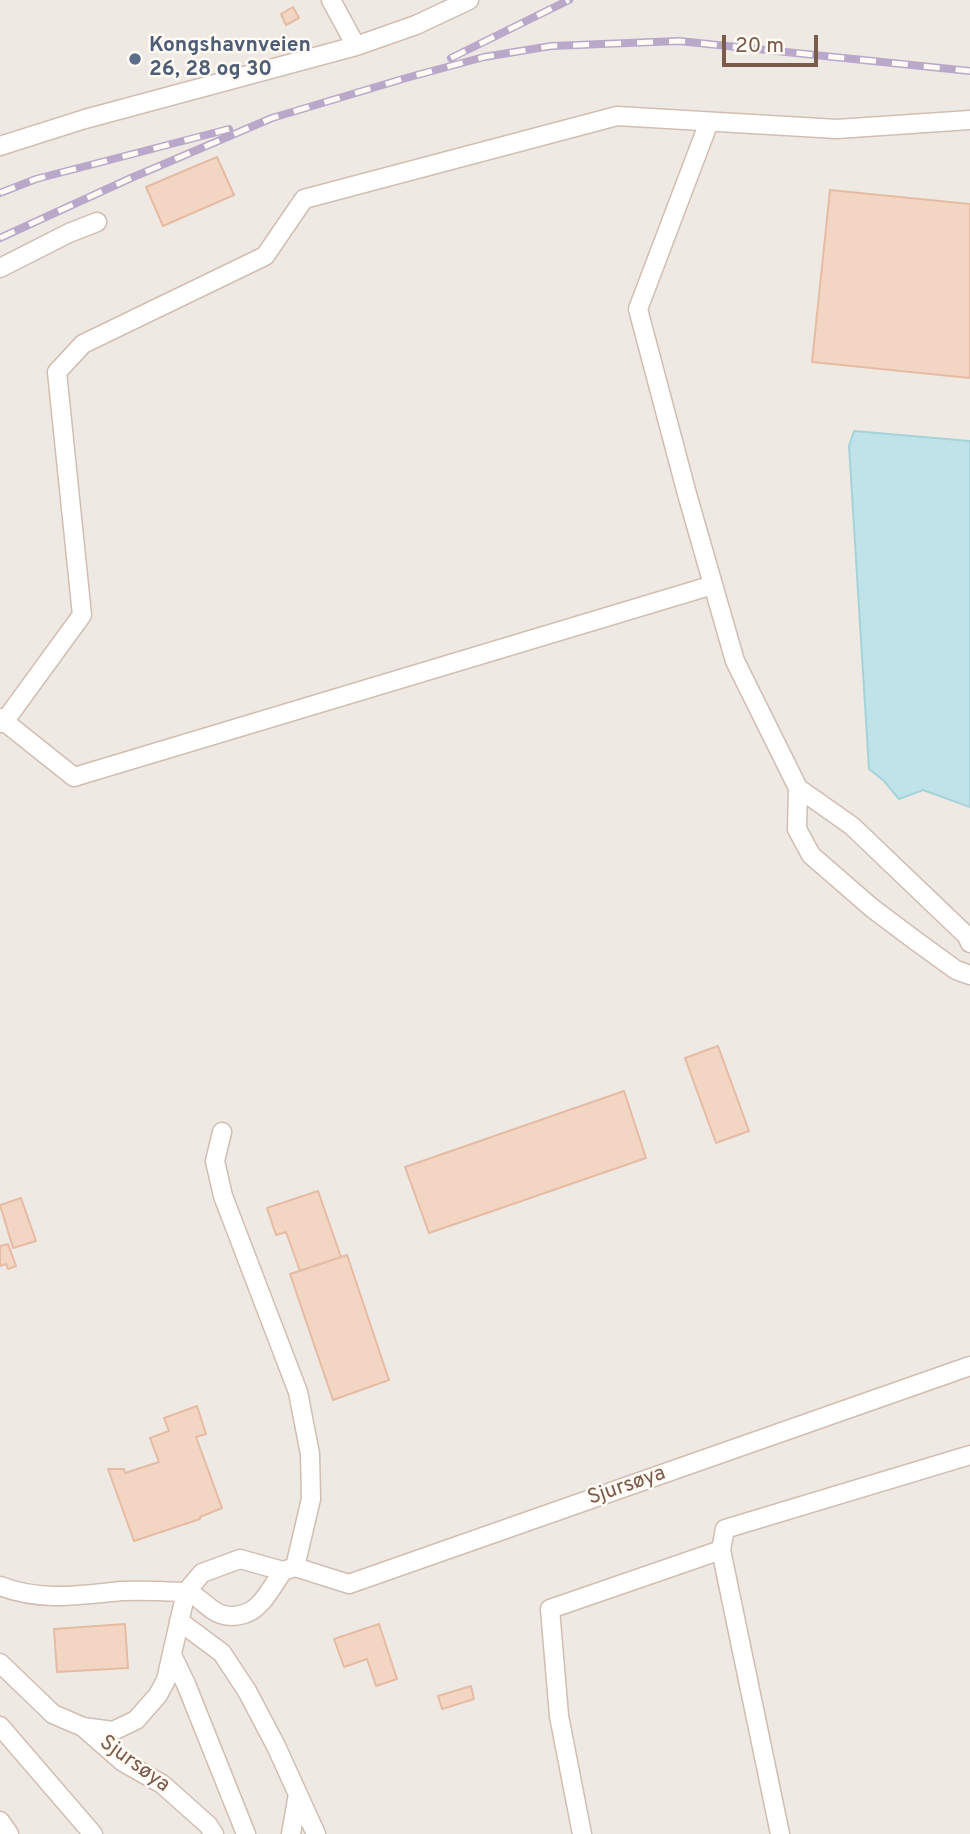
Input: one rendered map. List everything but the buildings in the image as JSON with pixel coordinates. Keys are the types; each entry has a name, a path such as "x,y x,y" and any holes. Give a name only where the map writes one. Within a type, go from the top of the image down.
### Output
{"lane":[{"path":"331,0 356,46"},
{"path":"0,146 85,119 356,46 416,25 469,0"},
{"path":"713,585 74,777 1,721 82,615 57,372 83,344 265,256 304,199 617,116 837,130 970,120"},
{"path":"709,122 638,309 735,661 799,788 852,826 967,936 970,943"},
{"path":"0,268 97,222"},
{"path":"799,788 797,830 811,855 915,941 956,970 970,975"},
{"path":"0,1586 18,1594 75,1598 125,1591 186,1592 221,1616 243,1615 257,1608 289,1569 311,1499 310,1454 298,1392 223,1196 215,1161 222,1132"},
{"name":"Sjursøya","path":"0,1663 53,1714 83,1727 113,1731 136,1720 162,1688 186,1592 202,1573 240,1559 349,1584 970,1366"},
{"path":"780,1834 721,1550 725,1529 970,1455"},
{"path":"582,1834 559,1716 550,1609 721,1550"},
{"path":"179,1621 222,1653 247,1691 316,1834"},
{"path":"172,1655 246,1834"},
{"path":"0,1726 93,1834"},
{"name":"Sjursøya","path":"83,1727 123,1762 162,1784 208,1825 214,1834"},
{"path":"291,1834 298,1794"},
{"path":"0,1821 9,1834"}],"shaded area":[{"path":"0,0 970,0 970,440 855,431 849,446 869,769 884,781 899,799 923,790 970,807 970,1834 0,1834"}],"water":[{"path":"854,431 970,441 970,807 923,790 899,799 884,781 869,769 849,446"}],"railway":[{"path":"451,58 569,0"},
{"path":"0,238 272,118 484,57 551,46 679,41 970,71"},
{"path":"0,193 36,179 229,129"}],"place":[{"name":"Kongshavnveien 26, 28 og 30","path":"135,59"}]}
